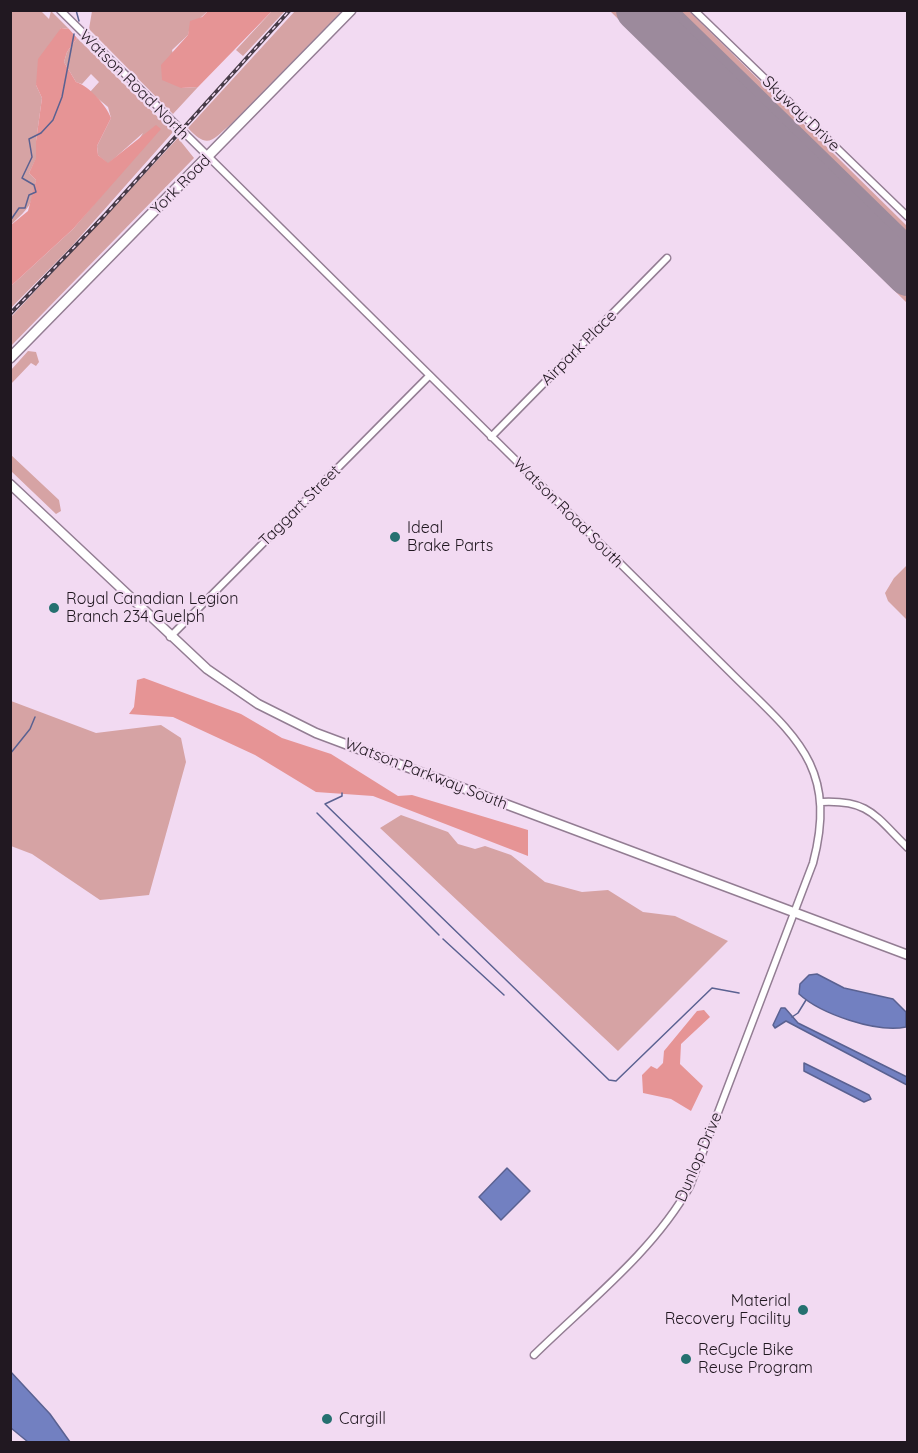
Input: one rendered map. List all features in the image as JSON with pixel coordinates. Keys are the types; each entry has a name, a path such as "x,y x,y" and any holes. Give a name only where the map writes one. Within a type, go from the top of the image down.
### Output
{"main road":[{"name":"York Road","path":"10,358 208,159 351,10"},
{"name":"Watson Parkway South","path":"10,484 207,669 258,704 316,732 908,956"}],"street":[{"name":"Watson Road North","path":"60,10 208,159"},
{"name":"Skyway Drive","path":"694,10 908,218"},
{"name":"Watson Road South","path":"208,159 792,735 812,766 822,802 821,834 794,914"},
{"name":"Airpark Place","path":"491,437 666,258"},
{"name":"Taggart Street","path":"171,637 429,376"},
{"path":"822,802 855,803 867,809 908,848"},
{"name":"Dunlop Drive","path":"534,1355 637,1254 677,1210 696,1174 794,914"}],"shaded area":[{"path":"11,11 41,11 49,19 51,11 69,29 61,28 36,85 42,98 36,159 29,173 36,180 29,206 11,225"},
{"path":"92,11 208,11 190,27 188,35 172,50 181,88 198,87 173,114 89,29"},
{"path":"208,11 272,11 198,87 181,88 162,80 161,65 188,35 190,21 202,17"},
{"path":"272,11 285,11 243,56 236,50"},
{"path":"295,11 342,11 231,124 210,140 200,139 188,128"},
{"path":"610,11 689,11 907,226 907,303"},
{"path":"61,28 69,29 77,38 67,52 64,62 76,82 86,87 96,97 111,118 97,146 98,155 108,163 156,125 161,129 73,229 11,286 11,225 28,211 36,180 29,173 36,158 42,98 36,85 38,59"},
{"path":"77,38 173,132 71,247 11,308 11,286 73,229 106,190 143,133 108,164 98,155 97,146 111,118 108,107 90,92 99,82 91,74 82,84 76,82 64,62 67,52"},
{"path":"178,138 194,158 11,346 11,317"},
{"path":"28,351 36,352 39,362 36,366 31,363 11,384 11,370"},
{"path":"10,454 59,500 61,511 56,514 11,471"},
{"path":"907,565 907,620 888,601 885,593 894,578"},
{"path":"144,678 241,714 282,738 331,754 398,796 412,795 528,830 528,856 373,796 316,792 255,755 173,717 129,714 134,707 137,680"},
{"path":"11,701 96,733 161,725 181,738 186,762 149,895 100,900 32,854 11,846"},
{"path":"401,815 448,832 458,844 475,849 485,846 511,855 545,882 582,892 608,890 643,912 675,916 728,941 618,1051 380,828"},
{"path":"704,1010 710,1017 681,1044 680,1064 703,1086 691,1111 671,1099 643,1093 642,1075 651,1066 657,1069 663,1063 664,1051 697,1011"}],"water":[{"path":"817,974 844,988 893,999 906,1012 906,1027 880,1027 850,1020 809,1001 799,994 800,984 809,975"},
{"path":"781,1008 785,1008 798,1023 907,1077 907,1085 786,1021 775,1028 773,1025"},
{"path":"804,1063 869,1095 871,1099 864,1102 804,1071"},
{"path":"507,1168 530,1191 501,1220 479,1197"},
{"path":"10,1371 50,1414 70,1442 28,1442 11,1428"}],"waterway":[{"path":"76,10 79,21"},
{"path":"10,221 19,208 25,208 29,195 36,192 34,185 22,178 32,157 29,139 41,133 53,120 62,97 74,34"},
{"path":"10,754 30,729 35,717"},
{"path":"342,793 342,796 325,804 609,1080 616,1081 712,988 739,993"},
{"path":"317,813 439,935"},
{"path":"443,939 504,995"},
{"path":"792,1017 798,1013 806,1000"}],"taxiway":[{"path":"669,10 908,243"},
{"path":"857,225 873,210"}],"runway":[{"path":"637,10 908,275"}],"railway":[{"path":"10,314 104,216 290,10"}],"place":[{"name":"Ideal Brake Parts","path":"395,537"},
{"name":"Royal Canadian Legion Branch 234 Guelph","path":"54,608"},
{"name":"Material Recovery Facility","path":"803,1310"},
{"name":"ReCycle Bike Reuse Program","path":"686,1359"},
{"name":"Cargill","path":"327,1419"}]}
